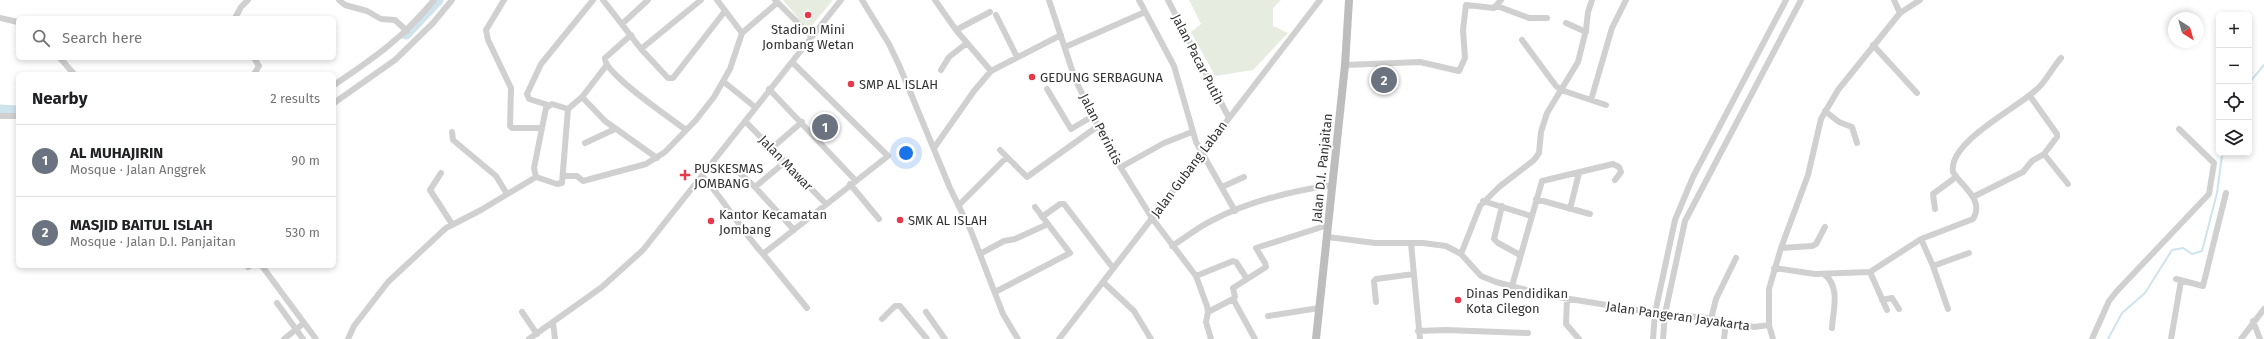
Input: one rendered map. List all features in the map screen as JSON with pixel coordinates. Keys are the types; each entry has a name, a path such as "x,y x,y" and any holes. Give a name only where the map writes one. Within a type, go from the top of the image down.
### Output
{"street":[{"path":"236,16 241,7 248,0"},
{"path":"339,0 345,5 367,11 381,19 394,20 406,31"},
{"path":"336,84 386,50 406,31 434,0"},
{"path":"336,102 395,60 434,23 452,0"},
{"path":"504,0 486,30 486,34 512,88 510,126 512,128 542,128"},
{"path":"568,109 529,99 527,94 541,64 593,0"},
{"path":"603,0 641,49 668,78 673,78 725,11"},
{"path":"622,24 648,0"},
{"path":"641,49 701,0"},
{"path":"717,0 742,33"},
{"path":"529,339 602,287 636,258 703,176 769,89 841,0"},
{"path":"862,0 889,44 950,188 980,254 1003,314 1018,339"},
{"path":"935,0 956,30 991,71"},
{"name":"Jalan Perintis","path":"1049,0 1072,70 1098,126 1115,152 1116,160 1152,218 1196,276"},
{"path":"1139,0 1174,66 1192,132 1202,153 1235,211"},
{"name":"Jalan Pacar Putih","path":"1168,0 1229,118"},
{"name":"Jalan Gubang Laban","path":"1059,339 1320,0"},
{"name":"Jalan D.I. Panjaitan","path":"1316,339 1345,65 1349,0"},
{"path":"1461,254 1477,210 1483,201 1537,156 1544,120 1578,62 1586,32 1588,12 1592,0"},
{"path":"1591,100 1612,28 1626,0"},
{"path":"1654,339 1655,313 1674,225 1692,177 1786,0"},
{"path":"1663,339 1665,314 1685,221 1801,0"},
{"path":"1894,0 1900,13"},
{"name":"Jalan Pangeran Jayakarta","path":"1328,237 1375,243 1410,243 1446,246 1461,254 1481,276 1546,295 1655,313 1711,319 1754,327 1769,325 1769,289 1774,268 1808,175 1818,128 1838,90 1873,45 1900,13 1920,0"},
{"path":"564,176 577,176 583,181 646,164 657,158 706,108 724,82 742,33 776,1 812,37"},
{"path":"1345,65 1420,62 1459,71 1465,58 1464,30 1466,2 1491,8 1499,3 1529,18 1547,18"},
{"path":"1065,47 1145,12"},
{"path":"956,30 993,14 1017,57"},
{"path":"1,16 16,21"},
{"path":"1566,23 1586,32"},
{"path":"631,35 605,58 606,66 640,96 686,130"},
{"path":"934,148 974,91 991,71 1061,35"},
{"path":"1522,40 1556,86 1561,90 1606,105"},
{"path":"941,70 949,57 967,43"},
{"path":"1873,45 1917,93"},
{"path":"1774,268 1798,273 1824,274 1870,272 1920,239 1973,219 1977,208 1973,197 1956,177 1953,167 1954,161 1974,134 2038,89 2060,58"},
{"path":"62,60 72,72"},
{"path":"255,60 259,66 255,72"},
{"path":"763,254 853,182 887,158 887,153 792,62"},
{"path":"348,339 354,326 388,282 411,259 452,224 481,210 536,177 557,184 562,182 564,176 568,109 582,97 606,66"},
{"path":"724,82 755,107"},
{"path":"769,89 802,122 853,182 879,219"},
{"path":"1047,89 1078,140"},
{"path":"1973,197 2020,174 2032,161 2044,154 2054,143 2057,134 2030,96"},
{"path":"582,97 615,129 637,142 657,158"},
{"path":"536,177 534,168 548,105"},
{"path":"1826,111 1839,122 1852,127 1857,143"},
{"path":"0,116 16,116"},
{"path":"1071,129 1093,116"},
{"name":"Jalan Mawar","path":"745,121 826,204"},
{"path":"772,148 802,122"},
{"path":"1000,150 1027,177 1098,126"},
{"path":"585,143 615,129"},
{"path":"2092,339 2109,301 2116,292 2209,194 2214,163 2179,129"},
{"path":"452,132 454,141 496,176 507,194"},
{"path":"1121,167 1164,143 1192,132"},
{"path":"2044,154 2068,184"},
{"path":"958,203 1007,157"},
{"path":"755,186 785,162"},
{"path":"1512,286 1540,183 1544,179 1579,173 1613,164 1619,167 1620,172 1615,180"},
{"path":"734,168 755,186 794,230"},
{"path":"441,173 430,187 431,193 452,224"},
{"path":"1570,208 1579,173"},
{"path":"703,176 727,206 743,231 807,308"},
{"path":"1222,187 1244,177"},
{"path":"1935,209 1933,194 1956,177"},
{"path":"1172,246 1209,221 1257,201 1289,192 1332,185"},
{"path":"2171,339 2178,280 2203,286 2226,193"},
{"path":"1536,199 1590,214"},
{"path":"1483,201 1531,216"},
{"path":"1042,217 1060,204 1064,204 1113,268"},
{"path":"1502,206 1494,239 1498,243 1520,255"},
{"path":"995,292 1070,254 1070,251 1034,207"},
{"path":"980,254 1004,241 1027,234 1048,224"},
{"path":"1255,339 1233,299 1235,296 1232,289 1266,267 1256,248 1328,226"},
{"path":"1781,248 1812,246 1816,244 1825,227"},
{"path":"1920,239 1933,266 1948,309"},
{"path":"1410,243 1420,339"},
{"path":"1933,266 1969,253"},
{"path":"1711,319 1716,299 1736,258"},
{"path":"1211,339 1206,322 1208,312 1196,276 1235,261 1247,279"},
{"path":"263,268 299,326 303,339"},
{"path":"1870,272 1887,310"},
{"path":"1376,302 1374,281 1376,279 1414,274"},
{"path":"1824,274 1831,279 1835,287 1832,328"},
{"path":"1103,282 1134,311 1151,339"},
{"path":"1882,300 1892,298 1899,309"},
{"path":"1208,312 1233,299"},
{"path":"1567,299 1566,324 1579,339"},
{"path":"277,303 299,326 316,339"},
{"path":"882,319 895,306 900,306 927,339"},
{"path":"1268,316 1319,308"},
{"path":"2241,339 2253,321 2264,309"},
{"path":"522,312 536,334"},
{"path":"926,312 945,339"},
{"path":"2253,321 2260,339"},
{"path":"1724,339 1726,322"},
{"path":"553,323 555,339"},
{"path":"1769,325 1773,339"},
{"path":"284,339 299,326"},
{"path":"1418,331 1446,330 1528,333"}],"shaded area":[{"name":"Stadion Mini Jombang Wetan","path":"783,0 833,0 808,30"},
{"path":"1189,0 1281,0 1273,8 1273,26 1288,33 1253,70 1215,76 1191,32 1201,24"}],"waterway":[{"path":"406,34 438,0"},
{"path":"2252,79 2264,65"},
{"path":"0,110 16,111"},
{"path":"2108,339 2122,313 2145,293 2172,250 2183,248 2192,254 2202,251 2217,193 2222,156"}],"place":[{"name":"Stadion Mini Jombang Wetan","path":"808,15"},
{"name":"GEDUNG SERBAGUNA","path":"1032,77"},
{"name":"MASJID BAITUL ISLAH","path":"1384,80"},
{"name":"SMP AL ISLAH","path":"851,84"},
{"name":"AL MUHAJIRIN","path":"825,127"},
{"name":"PUSKESMAS JOMBANG","path":"685,175"},
{"name":"SMK AL ISLAH","path":"900,220"},
{"name":"Kantor Kecamatan Jombang","path":"711,221"},
{"name":"Dinas Pendidikan Kota Cilegon","path":"1458,300"}]}
